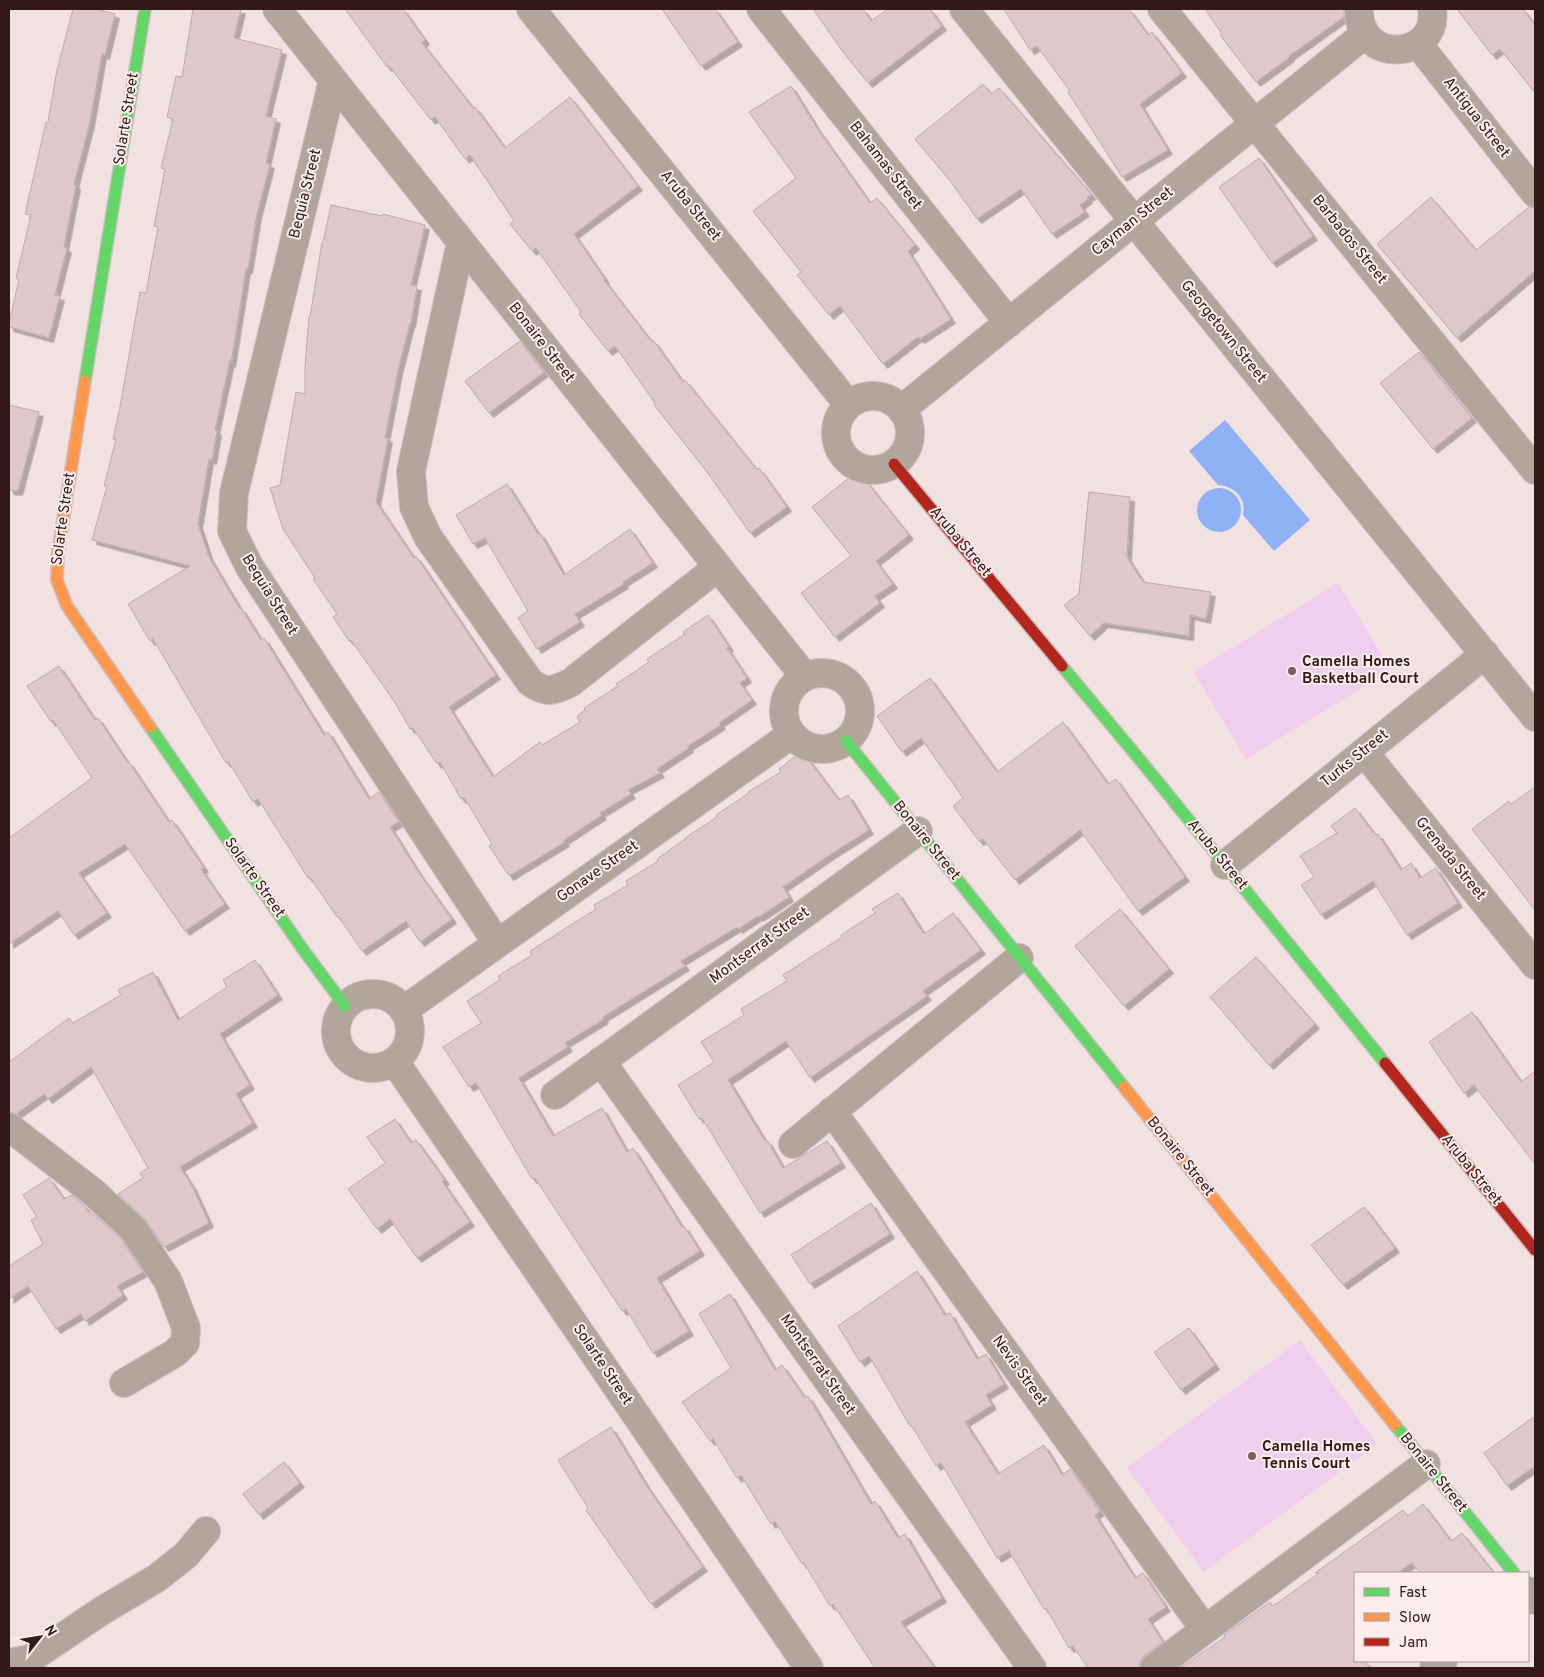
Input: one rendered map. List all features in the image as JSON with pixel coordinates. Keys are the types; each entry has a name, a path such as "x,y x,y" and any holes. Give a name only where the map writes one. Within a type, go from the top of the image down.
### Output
{"street":[{"name":"Solarte Street","path":"145,9 58,552 56,575 66,606 304,951 345,1006"},
{"name":"Bonaire Street","path":"277,9 805,677"},
{"name":"Aruba Street","path":"531,9 848,404"},
{"name":"Bahamas Street","path":"761,9 1009,323"},
{"name":"Georgetown Street","path":"964,9 1535,717"},
{"name":"Barbados Street","path":"1162,9 1535,470"},
{"path":"1362,21 1373,43 1384,49 1395,51 1407,49 1418,44 1426,35 1431,24 1432,9"},
{"name":"Cayman Street","path":"902,410 1254,124 1362,21"},
{"name":"Antigua Street","path":"1418,44 1535,192"},
{"name":"Bequia Street","path":"333,80 234,493 232,530 249,566 498,944"},
{"path":"461,242 411,471 414,507 428,537 530,682 541,689 553,691 570,683 718,567"},
{"path":"876,395 886,397 902,410 908,420 910,432 908,445 903,456 894,464 882,469 870,470 858,467 847,460 839,450 836,426 840,413 848,404 866,396 876,395"},
{"name":"Aruba Street","path":"894,464 1138,757 1535,1250"},
{"name":"Turks Street","path":"1225,865 1485,654"},
{"path":"817,673 830,674 841,678 851,686 857,697 860,709 859,721 854,732 846,741 835,748 818,749 800,743 792,734 785,719 785,702 796,683 805,677 817,673"},
{"name":"Gonave Street","path":"404,1010 792,734"},
{"name":"Bonaire Street","path":"846,741 1512,1572"},
{"name":"Grenada Street","path":"1364,752 1535,965"},
{"name":"Montserrat Street","path":"555,1095 918,831"},
{"path":"793,1144 1020,958"},
{"path":"376,993 386,995 394,999 404,1010 411,1029 409,1041 404,1053 395,1062 371,1069 358,1065 348,1058 340,1048 336,1036 336,1023 345,1006 357,996 376,993"},
{"name":"Montserrat Street","path":"601,1061 1032,1668"},
{"name":"Solarte Street","path":"395,1062 809,1668"},
{"name":"Nevis Street","path":"832,1111 1205,1630"},
{"path":"9,1127 93,1192 134,1230 168,1281 186,1328 185,1343 175,1352 124,1383"},
{"path":"1154,1668 1426,1464"},
{"path":"9,1663 30,1659 103,1610 157,1578 186,1555 206,1530"}],"shaded area":[{"name":"Camella Homes Basketball Court","path":"1338,583 1391,670 1246,759 1193,672"},
{"name":"Camella Homes Tennis Court","path":"1300,1340 1377,1444 1204,1572 1127,1468"}],"water":[{"path":"1225,420 1310,520 1274,551 1243,515 1243,503 1238,494 1234,490 1218,485 1189,451"},
{"path":"1219,488 1231,492 1237,498 1241,510 1237,522 1231,528 1219,532 1207,528 1201,522 1197,510 1201,498 1207,492"}],"building":[{"path":"73,9 96,9 115,14 105,55 102,54 90,122 74,184 76,185 64,247 67,248 55,295 60,296 49,338 9,327 9,323 19,279 16,278 31,215 25,214 46,122 48,122 57,70"},
{"path":"193,9 241,9 234,38 282,50 266,116 276,119 266,163 270,164 257,214 248,269 246,269 231,363 230,360 215,430 217,431 212,460 209,459 198,524 209,557 240,609 261,640 264,638 324,735 328,732 369,799 379,792 399,822 390,827 419,873 452,919 420,942 406,921 362,951 310,877 308,878 258,799 253,802 229,762 226,763 153,639 150,641 128,604 190,566 92,540 107,486 104,486 116,439 113,439 140,292 146,293 158,227 154,226 165,169 161,168 173,119 167,117 176,76 182,77"},
{"path":"345,9 403,9 425,40 422,43 473,108 475,107 505,148 570,97 638,186 574,234 604,280 651,341 653,340 683,382 685,380 757,470 759,468 787,507 750,533 707,472 654,405 655,403 615,346 608,351 579,314 581,312 536,248 532,251 510,224 514,221 470,155 465,159 435,117 431,120 389,66 387,67"},
{"path":"662,9 715,9 738,42 701,66"},
{"path":"813,9 863,9 871,21 888,9 930,9 942,26 868,83 843,52"},
{"path":"1004,9 1129,9 1148,35 1152,32 1182,73 1140,104 1168,150 1122,177 1068,92 1070,91 1037,46 1030,50"},
{"path":"1205,9 1344,9 1344,17 1256,82 1220,35 1222,34"},
{"path":"1457,9 1523,9 1535,25 1535,93 1500,49 1492,55"},
{"path":"983,84 991,94 999,88 1092,195 1087,197 1088,199 1080,205 1085,212 1052,234 1021,189 977,219 951,182 915,139"},
{"path":"791,86 817,128 870,203 877,198 915,245 908,251 951,319 920,339 918,337 883,364 840,306 829,315 797,275 801,272 753,211 796,178 749,112"},
{"path":"1259,158 1313,236 1272,263 1219,187"},
{"path":"1431,197 1476,250 1529,207 1535,208 1535,271 1457,338 1377,244"},
{"path":"331,205 382,216 383,214 425,225 411,285 417,286 411,323 398,370 385,438 388,438 376,502 414,558 416,556 496,675 449,707 493,777 540,742 542,745 580,722 577,716 585,710 584,708 618,686 616,684 649,662 647,659 685,634 683,632 708,615 747,678 740,683 752,700 719,723 721,725 657,769 660,773 628,790 631,794 600,813 602,815 564,840 565,842 509,876 489,846 492,844 464,797 461,799 440,762 437,764 413,728 410,729 396,704 333,617 337,614 283,529 270,488 280,485 296,392 305,394 309,316 322,242"},
{"path":"520,341 544,372 489,413 465,381"},
{"path":"1419,352 1472,418 1433,449 1380,383"},
{"path":"9,405 39,412 18,491 9,490"},
{"path":"858,471 909,535 876,561 893,584 875,596 880,603 835,637 801,593 851,556 812,507"},
{"path":"507,484 538,534 540,533 564,575 630,529 653,563 623,582 624,584 575,614 580,622 537,649 518,618 528,611 485,538 473,544 456,515"},
{"path":"1089,492 1130,497 1127,557 1143,582 1211,592 1206,619 1190,615 1189,636 1104,623 1090,636 1064,605 1079,594"},
{"path":"59,666 95,720 98,718 169,822 172,820 204,868 201,869 225,904 185,931 125,844 79,873 107,913 74,935 58,911 9,944 9,838 92,778 53,720 51,722 27,686"},
{"path":"930,678 997,772 1063,722 1108,784 1116,779 1185,877 1138,911 1080,830 1015,880 983,839 979,841 953,806 963,798 921,738 902,752 877,716"},
{"path":"802,751 839,800 848,795 869,830 783,887 789,897 759,917 738,929 737,927 681,961 685,966 603,1017 604,1019 565,1043 568,1047 519,1078 553,1136 602,1108 627,1152 633,1148 682,1227 684,1226 700,1251 657,1278 689,1331 653,1353 626,1309 622,1311 535,1178 532,1179 476,1083 469,1087 443,1047 481,1023 467,1001 500,980 498,976 532,955 530,951 596,909 594,905 628,885 626,881 658,861 657,859 685,838 717,817 716,815 748,792 781,772 779,769"},
{"path":"1535,787 1535,910 1472,829 1509,801 1511,804"},
{"path":"1355,808 1375,835 1378,834 1401,870 1411,863 1420,878 1436,868 1458,903 1407,935 1373,881 1321,915 1301,885 1314,877 1300,856 1337,833 1331,826"},
{"path":"898,893 924,934 953,913 981,950 923,991 927,996 810,1078 786,1041 728,1080 783,1168 827,1141 841,1163 760,1213 702,1118 699,1119 678,1085 714,1062 701,1042 744,1015 741,1009 787,981 783,975 842,937 841,935 875,913 872,909"},
{"path":"1120,909 1169,969 1124,1006 1075,946"},
{"path":"1256,957 1315,1024 1269,1065 1210,997"},
{"path":"255,960 278,995 220,1034 250,1085 236,1094 253,1123 180,1167 192,1186 209,1223 164,1247 145,1219 118,1194 143,1178 140,1173 148,1168 91,1067 48,1099 44,1094 16,1114 9,1112 9,1062 69,1018 73,1023 121,995 118,990 153,972 178,1020 227,987 223,980"},
{"path":"1472,1012 1521,1082 1535,1071 1535,1164 1474,1085 1464,1093 1429,1042"},
{"path":"395,1119 411,1143 416,1140 445,1180 442,1181 470,1222 417,1258 390,1219 377,1229 348,1189 385,1163 367,1137"},
{"path":"49,1178 64,1199 72,1195 85,1206 88,1212 90,1211 122,1240 143,1272 117,1286 123,1295 85,1321 81,1314 56,1329 28,1286 9,1299 9,1266 43,1244 31,1220 37,1217 23,1195"},
{"path":"871,1203 890,1234 810,1284 791,1255"},
{"path":"1364,1207 1395,1248 1343,1285 1311,1245"},
{"path":"917,1271 945,1315 950,1313 977,1359 986,1354 1004,1384 986,1395 992,1405 965,1422 998,1474 1044,1445 1062,1475 1070,1469 1100,1511 1095,1515 1135,1578 1143,1573 1166,1607 1148,1619 1163,1642 1144,1656 1140,1661 1139,1668 1088,1668 1073,1646 1069,1648 1009,1551 997,1558 941,1463 936,1466 869,1356 860,1362 838,1326"},
{"path":"730,1294 775,1370 782,1365 805,1398 808,1396 871,1504 875,1501 898,1538 905,1534 942,1598 901,1622 935,1668 875,1668 833,1604 830,1606 804,1563 802,1564 775,1521 771,1524 741,1475 737,1478 713,1439 710,1441 682,1402 731,1368 699,1314"},
{"path":"1189,1328 1215,1365 1181,1390 1154,1352"},
{"path":"1535,1416 1535,1466 1507,1486 1484,1453"},
{"path":"611,1427 646,1485 703,1567 651,1604 586,1510 588,1508 558,1460"},
{"path":"284,1462 300,1483 259,1515 243,1494"},
{"path":"1423,1504 1451,1541 1462,1533 1493,1572 1419,1572 1412,1563 1398,1572 1354,1572 1354,1662 1366,1662 1370,1668 1180,1668 1225,1637 1224,1635 1270,1602 1273,1606 1319,1573 1315,1573 1403,1510 1408,1516"}],"traffic: fast":[{"path":"85,381 145,9"},
{"path":"1062,666 1385,1063"},
{"path":"150,727 304,951 345,1006"},
{"path":"846,741 1124,1087"},
{"path":"1395,1425 1513,1572"}],"traffic: slow":[{"path":"85,381 58,552 57,580 67,606 150,727"},
{"path":"1124,1087 1395,1425"}],"traffic: jam":[{"path":"894,464 1062,666"},
{"path":"1385,1063 1535,1250"}],"place":[{"name":"Camella Homes Basketball Court","path":"1292,671"},
{"name":"Camella Homes Tennis Court","path":"1252,1456"}]}
